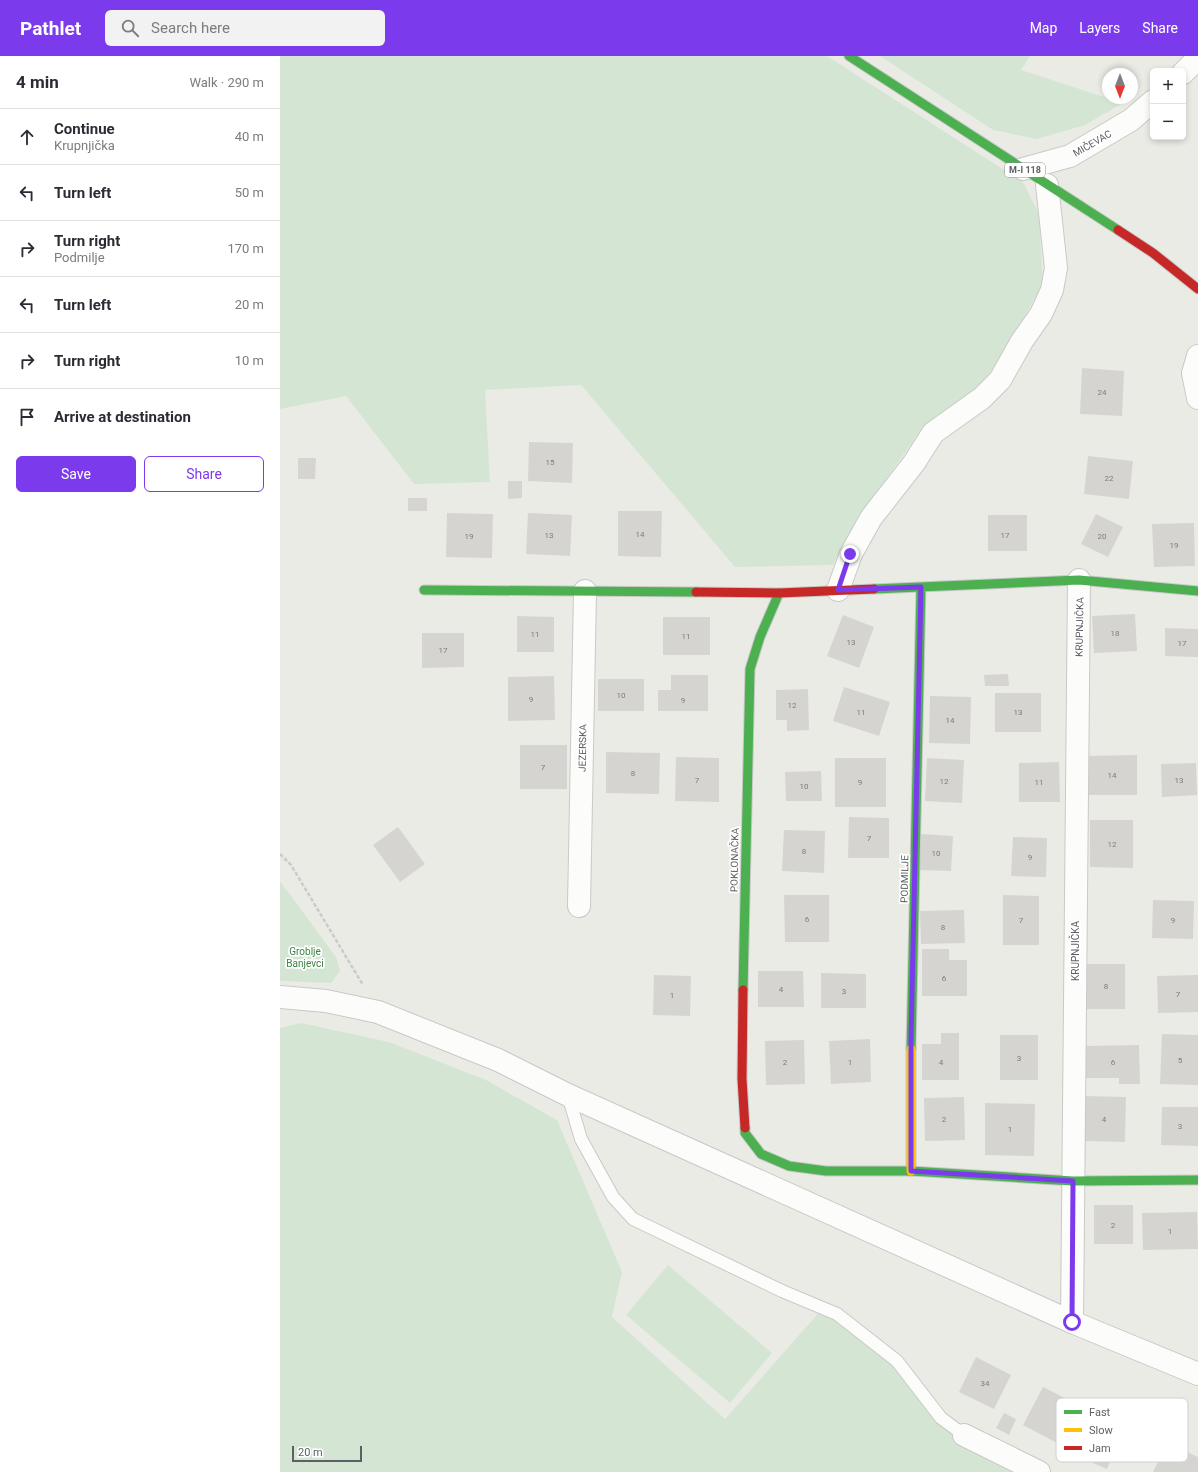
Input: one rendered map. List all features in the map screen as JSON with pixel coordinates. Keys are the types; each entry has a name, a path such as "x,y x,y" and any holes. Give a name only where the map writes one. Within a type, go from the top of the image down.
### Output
{"street":[{"name":"M-I 118","path":"849,56 1153,253 1198,289"},
{"path":"1186,70 1198,58"},
{"name":"MIČEVAC","path":"1023,169 1070,156 1131,120 1150,104"},
{"path":"838,590 850,554 871,518 914,463 933,433 982,398 1000,380 1022,341 1040,314 1052,290 1056,268 1048,185"},
{"path":"1198,356 1192,373 1198,398"},
{"path":"424,590 779,593 1079,580 1198,590"},
{"name":"KRUPNJIČKA","path":"1072,1322 1079,580"},
{"name":"PODMILJE","path":"911,1171 912,1032 921,587"},
{"name":"JEZERSKA","path":"579,906 585,591"},
{"name":"POKLONAČKA","path":"779,593 760,637 750,670 743,938 742,1079 745,1133 761,1154 788,1166 826,1171 911,1171"},
{"path":"280,997 326,1001 378,1012 498,1060 568,1095 1072,1322 1198,1374"},
{"path":"911,1171 1073,1181 1198,1180"},
{"path":"964,1435 1039,1472"}],"lane":[{"path":"568,1095 581,1140 613,1197 632,1219 782,1291 837,1314 897,1361 941,1418 964,1435"}],"path":[{"path":"280,854 290,865 378,1012"}],"green space":[{"path":"280,56 827,56 1023,182 1039,214 1043,284 1004,352 981,385 922,429 860,515 833,565 735,567 581,385 485,390 490,482 414,484 346,396 280,409"},
{"path":"880,56 1030,56 1021,70 1102,96 1102,104 1121,104 1085,125 1037,139 993,130"},
{"name":"Groblje Banjevci","path":"280,881 336,957 340,971 331,983 280,981"},
{"path":"301,1023 389,1042 486,1080 557,1120 622,1272 612,1317 725,1419 823,1308 897,1361 941,1418 1021,1472 280,1472 280,1028"},
{"path":"668,1265 772,1353 730,1403 626,1315"}],"building":[{"path":"1082,368 1124,371 1122,416 1080,414"},
{"path":"529,442 573,443 572,483 528,481"},
{"path":"1088,456 1133,461 1129,499 1084,494"},
{"path":"298,458 316,458 315,479 298,479"},
{"path":"508,481 522,481 522,498 508,499"},
{"path":"408,498 427,498 427,511 408,511"},
{"path":"618,511 662,511 661,557 618,556"},
{"path":"447,513 493,514 492,558 446,557"},
{"path":"528,513 572,515 570,556 526,554"},
{"path":"1096,514 1123,527 1108,557 1081,544"},
{"path":"988,515 1027,515 1027,551 988,551"},
{"path":"1194,523 1195,566 1154,567 1152,524"},
{"path":"1135,614 1137,651 1094,653 1092,616"},
{"path":"843,615 874,627 859,668 827,656"},
{"path":"517,616 554,617 554,652 517,652"},
{"path":"663,617 710,617 710,655 663,655"},
{"path":"1165,628 1198,629 1198,657 1165,656"},
{"path":"422,633 464,633 464,667 422,668"},
{"path":"1008,674 1009,686 985,686 984,675"},
{"path":"671,675 708,675 708,711 658,711 658,690 671,690"},
{"path":"554,676 555,720 508,721 508,677"},
{"path":"598,679 644,679 644,711 598,711"},
{"path":"844,687 890,702 879,736 833,721"},
{"path":"808,689 809,730 787,731 787,720 776,720 776,690"},
{"path":"995,693 1041,693 1041,732 995,732"},
{"path":"930,696 971,697 970,744 929,743"},
{"path":"520,745 567,745 567,789 520,789"},
{"path":"606,752 660,753 659,794 606,793"},
{"path":"1137,755 1137,795 1088,795 1087,756"},
{"path":"676,757 719,758 719,802 675,801"},
{"path":"835,758 886,758 886,807 835,807"},
{"path":"927,758 964,760 962,803 925,801"},
{"path":"1059,762 1060,802 1019,802 1019,763"},
{"path":"1196,763 1197,795 1162,797 1161,764"},
{"path":"821,771 822,801 786,801 785,772"},
{"path":"849,817 889,818 889,858 848,858"},
{"path":"1090,820 1133,820 1133,868 1090,867"},
{"path":"398,827 425,864 400,882 373,845"},
{"path":"784,830 825,831 824,873 782,871"},
{"path":"921,834 953,836 951,871 919,870"},
{"path":"1013,837 1047,838 1046,877 1011,876"},
{"path":"784,895 829,895 829,942 785,942"},
{"path":"1003,895 1039,896 1039,945 1003,945"},
{"path":"1153,900 1194,901 1193,939 1152,938"},
{"path":"964,910 965,943 921,944 920,911"},
{"path":"922,949 949,949 949,960 967,960 967,996 922,996"},
{"path":"1087,964 1125,964 1125,1009 1087,1009"},
{"path":"758,971 803,971 804,1007 758,1007"},
{"path":"821,973 866,974 866,1008 821,1008"},
{"path":"654,975 691,976 690,1016 653,1015"},
{"path":"1198,975 1198,1012 1158,1013 1157,976"},
{"path":"941,1033 959,1033 959,1080 922,1080 922,1044 941,1044"},
{"path":"1162,1034 1198,1035 1198,1085 1160,1084"},
{"path":"1000,1035 1038,1035 1038,1080 1000,1080"},
{"path":"870,1039 871,1082 831,1084 829,1041"},
{"path":"804,1040 805,1084 766,1085 765,1041"},
{"path":"1139,1045 1140,1084 1119,1084 1119,1078 1086,1078 1086,1046"},
{"path":"1084,1096 1126,1097 1125,1142 1083,1141"},
{"path":"964,1097 965,1140 925,1141 924,1098"},
{"path":"985,1103 1035,1104 1034,1156 985,1155"},
{"path":"1162,1107 1198,1107 1198,1146 1161,1145"},
{"path":"1094,1205 1133,1205 1133,1244 1094,1244"},
{"path":"1197,1212 1198,1249 1143,1250 1142,1213"},
{"path":"976,1357 1011,1375 994,1409 959,1392"},
{"path":"1043,1387 1065,1398 1056,1398 1056,1442 1023,1425"},
{"path":"1004,1413 1016,1419 1009,1435 996,1428"},
{"path":"1188,1452 1198,1457 1198,1472 1153,1472 1158,1462 1188,1462"},
{"path":"1091,1462 1110,1462 1107,1469"}],"traffic: fast":[{"path":"849,56 1118,230"},
{"path":"874,589 1079,580 1198,591"},
{"path":"911,1049 921,587"},
{"path":"424,590 696,592"},
{"path":"743,990 750,669 760,637 779,593"},
{"path":"745,1128 745,1133 761,1154 789,1166 826,1171 911,1171 1073,1181 1198,1180"}],"traffic: slow":[{"path":"911,1049 911,1171"}],"traffic: jam":[{"path":"1118,230 1153,253 1198,289"},
{"path":"696,592 779,593 874,589"},
{"path":"743,990 742,1079 745,1128"}],"route":[{"path":"850,554 838,590 921,587 911,1040 911,1171 1073,1181 1072,1322"}]}
